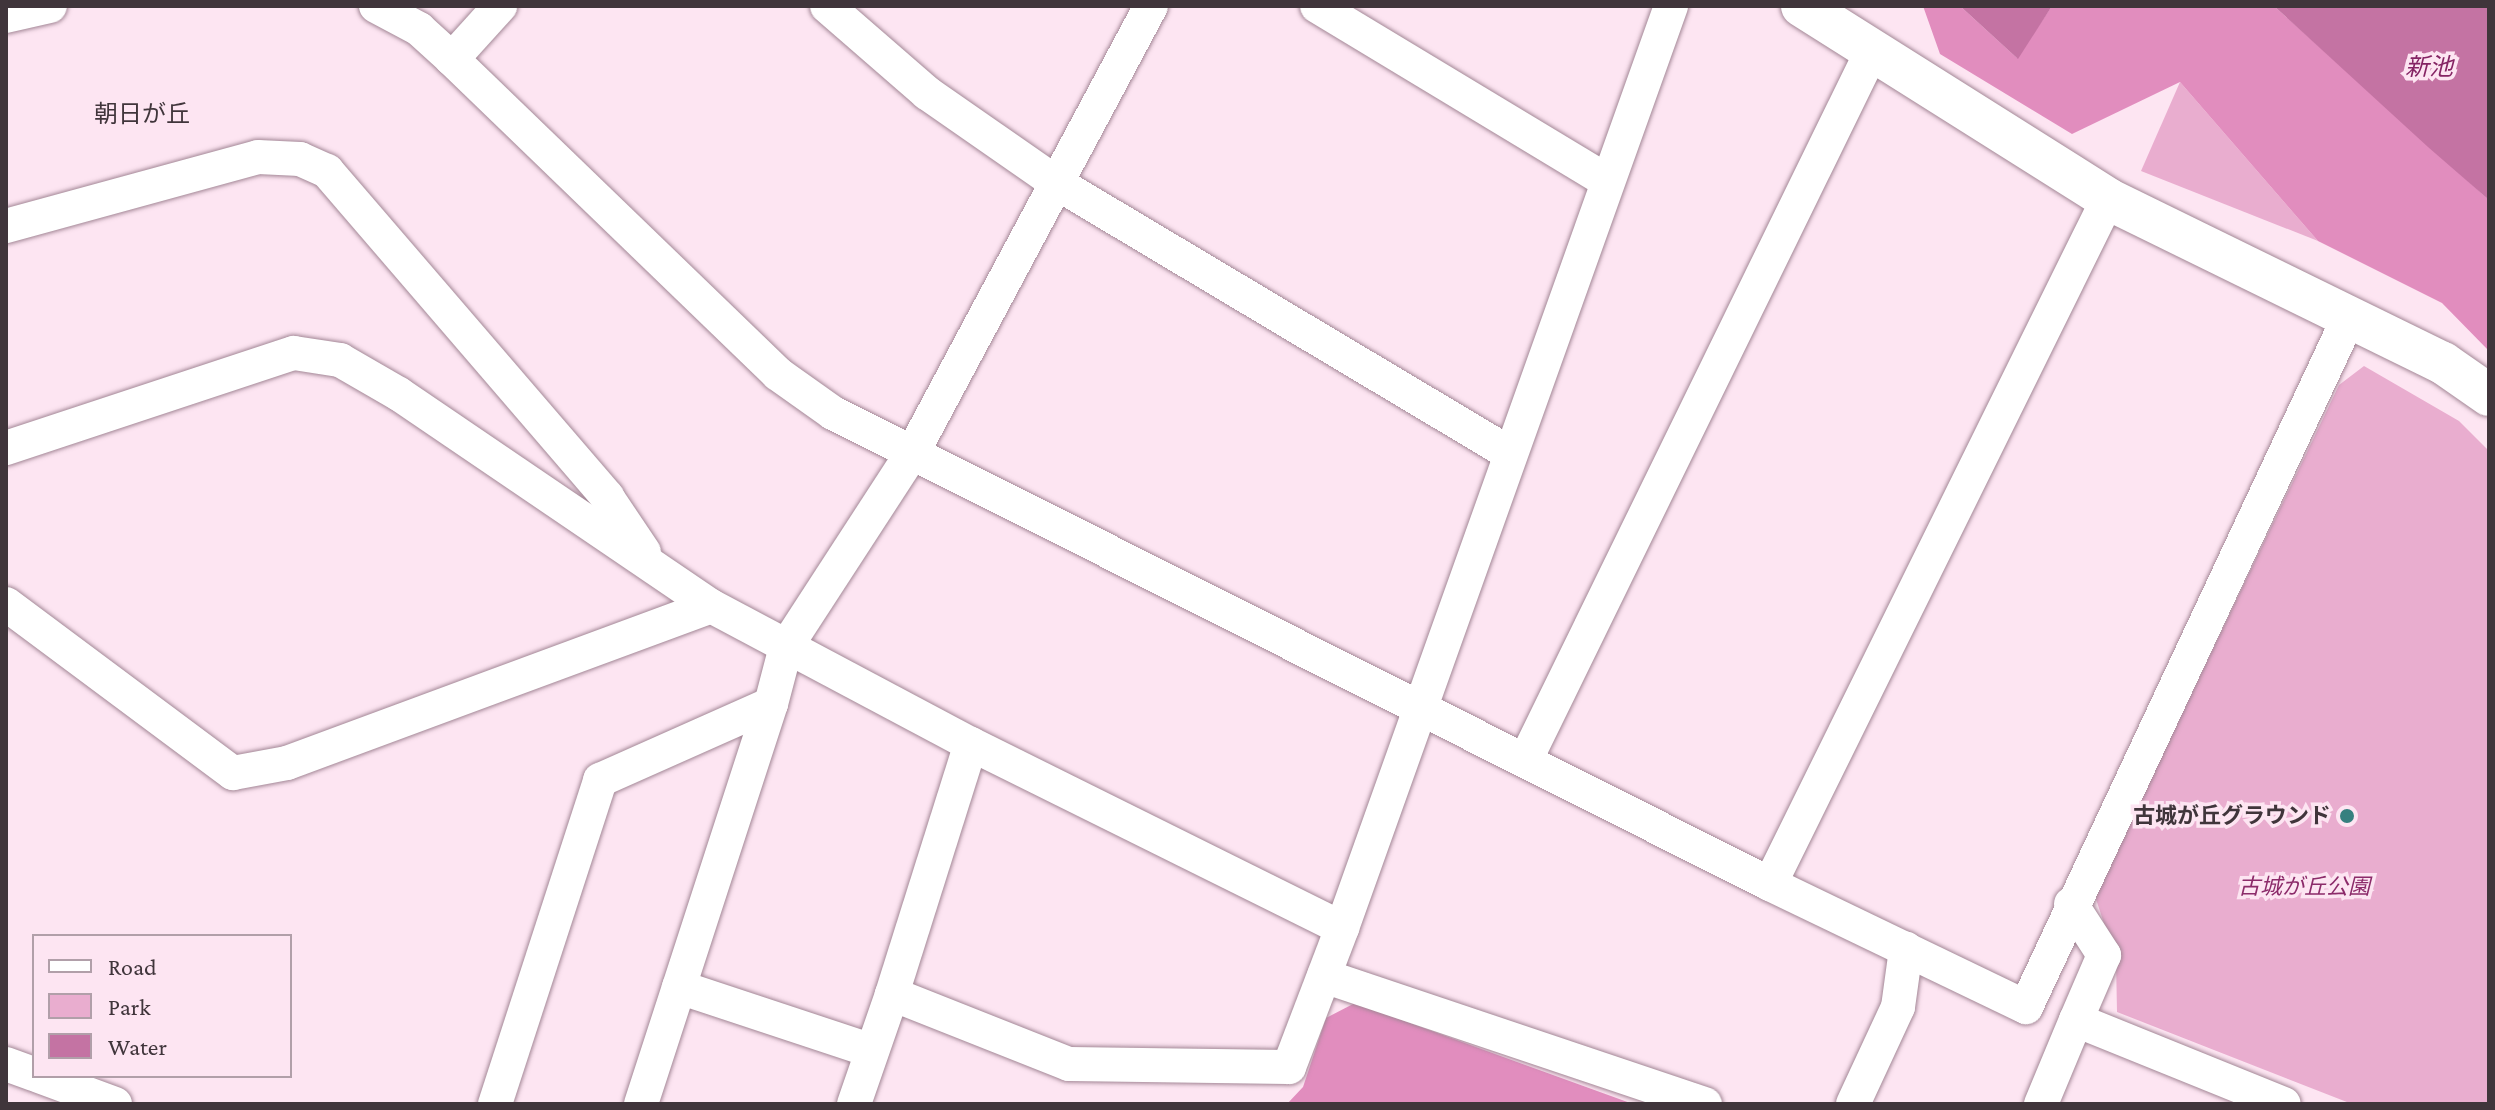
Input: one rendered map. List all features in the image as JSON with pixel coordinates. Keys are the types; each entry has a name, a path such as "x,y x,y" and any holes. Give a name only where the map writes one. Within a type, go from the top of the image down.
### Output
{"street":[{"path":"6,16 50,6"},
{"path":"376,6 419,29 778,374 833,413 914,450 1770,884 2026,1007 2071,904 2349,317"},
{"path":"452,59 500,6"},
{"path":"827,6 927,93 1055,182 1509,453"},
{"path":"641,1104 771,704 786,647 914,450 1151,6"},
{"path":"1317,6 1607,181"},
{"path":"892,994 1069,1064 1289,1067 1342,928 1419,704 1671,6"},
{"path":"1802,6 2108,199 2443,363 2489,395"},
{"path":"1526,759 1872,51"},
{"path":"6,226 258,157 300,159 327,171 607,497 656,569"},
{"path":"1770,884 2108,199"},
{"path":"6,448 294,353 340,360 399,394 711,606 971,744 1342,928"},
{"path":"6,604 233,773 287,763 711,606"},
{"path":"495,1104 600,780 771,704"},
{"path":"854,1104 971,744"},
{"path":"2041,1104 2104,955 2071,904"},
{"path":"1853,1104 1898,1007 1906,949"},
{"path":"1324,976 1705,1104"},
{"path":"679,987 872,1051"},
{"path":"2076,1020 2284,1104"},
{"path":"6,1064 32,1077"},
{"path":"48,1085 115,1104"}],"green space":[{"path":"2180,82 2318,241 2141,171"},
{"name":"古城が丘グラウンド","path":"2364,366 2459,421 2489,451 2489,1104 2352,1104 2117,1012 2116,960 2095,896 2339,385"}],"shaded area":[{"path":"1923,6 1960,6 2017,58 2052,6 2274,6 2489,200 2489,351 2442,303 2318,241 2180,82 2072,134 1940,54"},
{"path":"1355,1003 1633,1104 1287,1104 1303,1087 1326,1018"}],"water":[{"path":"1960,6 2052,6 2018,59"},
{"name":"新池","path":"2274,6 2489,6 2489,200 2428,147"}],"place":[{"name":"古城が丘グラウンド","path":"2347,816"}],"district":[{"name":"朝日が丘","path":"142,114"}],"park label":[{"name":"古城が丘公園","path":"2304,887"}]}
